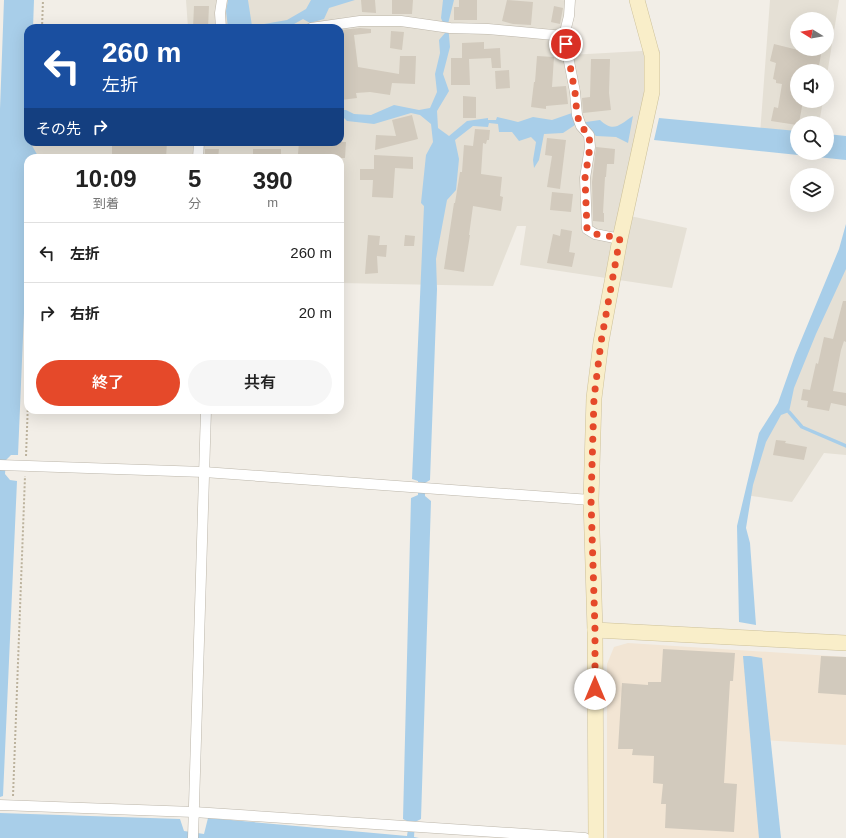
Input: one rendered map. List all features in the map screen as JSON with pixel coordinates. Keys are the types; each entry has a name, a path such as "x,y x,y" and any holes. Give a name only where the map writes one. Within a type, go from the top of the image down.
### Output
{"street":[{"path":"221,24 220,13 222,0"},
{"path":"570,0 569,16 564,36 580,122 589,135 590,147 585,178 587,229 595,234 620,238"},
{"path":"596,838 595,630 591,500 594,398 601,342 620,238 652,92 652,55 637,0"},
{"path":"343,24 367,21 401,21 446,27 564,36"},
{"path":"193,838 206,414"},
{"path":"4,465 204,472 591,500"},
{"path":"595,630 846,643"},
{"path":"0,804 194,812 584,838"}],"path":[{"path":"42,24 43,0"},
{"path":"13,805 28,414"}],"shaded area":[{"path":"186,0 573,1 569,55 660,50 660,83 630,216 687,228 672,288 520,265 526,226 517,226 493,286 344,283 344,154 24,154 24,168 21,131 24,129 24,146 344,146 344,24 188,24"},
{"path":"770,0 839,0 834,31 834,12 790,12 790,56 830,56 829,64 790,64 790,108 822,108 820,116 790,116 790,137 760,134"},
{"path":"846,252 846,455 824,453 792,502 745,495 763,433 788,398"},
{"path":"628,643 846,657 846,745 762,740 771,838 607,838 607,664 614,647"}],"water":[{"path":"4,0 34,0 33,24 24,24 24,146 32,146 37,154 24,154 24,313 18,455 11,455 6,460 5,474 10,480 17,481 3,796 0,797 0,109"},
{"path":"228,0 248,0 252,24 228,24 226,11"},
{"path":"311,0 355,0 329,8 324,19 310,23 303,19 294,24 264,24 287,20 306,9"},
{"path":"443,0 454,0 448,24 450,47 443,74 449,91 437,111 438,128 449,136 467,121 488,118 488,120 496,120 497,117 518,122 533,117 552,120 572,113 575,119 586,122 600,120 613,127 620,125 633,116 628,143 616,137 596,136 585,126 575,125 563,133 544,134 539,160 534,168 533,160 536,142 531,137 519,141 512,132 499,132 498,124 489,123 488,127 473,126 455,140 459,159 456,190 447,200 436,259 437,289 430,480 425,483 425,496 431,501 421,819 415,822 414,837 419,838 0,838 0,813 180,819 184,831 204,834 208,818 407,836 409,822 403,819 411,498 418,495 418,481 412,479 424,206 421,203 426,155 433,142 431,124 420,115 411,113 374,124 347,121 344,118 344,110 354,114 371,115 394,105 419,110 430,108 437,92 435,74 440,53 439,40 445,33 441,18"},
{"path":"659,118 790,130 790,154 654,140"},
{"path":"834,135 846,136 846,160 834,159"},
{"path":"846,224 846,269 816,334 794,388 789,412 781,415 766,442 753,485 746,528 750,543 756,625 739,622 737,526 759,433 778,403 795,355 839,249"},
{"path":"743,656 762,658 781,838 759,838"}],"building":[{"path":"361,0 375,0 376,13 362,12"},
{"path":"392,0 413,0 412,14 392,14"},
{"path":"459,0 477,0 477,20 454,20 454,7 459,7"},
{"path":"507,0 533,2 531,25 513,24 502,21"},
{"path":"194,6 209,6 208,24 193,24"},
{"path":"554,6 563,8 560,24 551,22"},
{"path":"360,28 371,29 371,33 354,35 358,67 399,74 400,56 416,56 415,84 392,83 390,95 370,92 356,93 357,98 344,100 344,30"},
{"path":"391,31 404,32 402,50 390,48"},
{"path":"484,42 484,49 500,48 501,68 492,68 491,58 469,59 470,85 451,85 451,58 462,58 462,43"},
{"path":"774,44 790,48 790,56 821,56 819,64 790,64 790,108 802,108 800,116 790,116 790,124 771,121 774,107 778,108 782,84 776,83 776,80 773,79 776,63 770,61"},
{"path":"537,56 554,57 552,87 566,86 568,104 546,106 546,109 531,107"},
{"path":"591,59 610,59 609,93 611,110 583,113 582,98 590,97"},
{"path":"509,70 510,88 496,89 495,71"},
{"path":"463,96 476,97 476,118 463,118"},
{"path":"412,115 418,139 375,150 376,135 396,136 392,120"},
{"path":"475,129 490,130 489,140 487,140 486,144 483,143 481,174 502,177 500,196 503,197 501,211 473,206 464,272 444,269 454,203 460,172 462,172 464,145 473,146"},
{"path":"547,138 566,140 560,189 547,187 552,156 545,155"},
{"path":"344,142 346,142 345,158 344,154 298,154 299,146 344,146"},
{"path":"112,146 167,146 166,154 112,154"},
{"path":"596,147 615,149 614,164 607,164 605,177 604,222 593,221 592,182"},
{"path":"205,149 219,149 218,154 205,154"},
{"path":"253,149 281,149 281,154 253,154"},
{"path":"374,155 413,157 413,169 395,168 393,198 372,197 373,180 360,180 360,169 374,169"},
{"path":"552,192 573,194 571,212 550,210"},
{"path":"561,229 572,231 569,252 575,253 572,267 547,263 553,234 560,236"},
{"path":"368,235 380,236 379,245 387,245 386,257 377,256 378,273 365,274"},
{"path":"405,235 415,236 414,246 404,246"},
{"path":"843,301 846,301 846,342 844,341 841,350 833,391 846,393 846,406 831,403 829,411 807,407 808,401 801,400 803,389 810,390 824,337 833,339"},
{"path":"776,440 786,441 785,443 807,447 804,460 773,455"},
{"path":"663,649 735,653 733,681 730,681 724,783 737,784 734,832 665,828 666,804 661,804 663,784 653,783 654,756 632,755 633,749 618,749 622,683 648,685 648,682 661,682"},
{"path":"821,656 846,657 846,695 818,693"}],"waterway":[{"path":"789,412 802,427 846,446"}],"route":[{"path":"566,44 575,92 577,115 581,126 589,135 590,147 585,178 587,229 595,234 620,238 601,342 594,398 591,500 595,630 595,689"}]}
